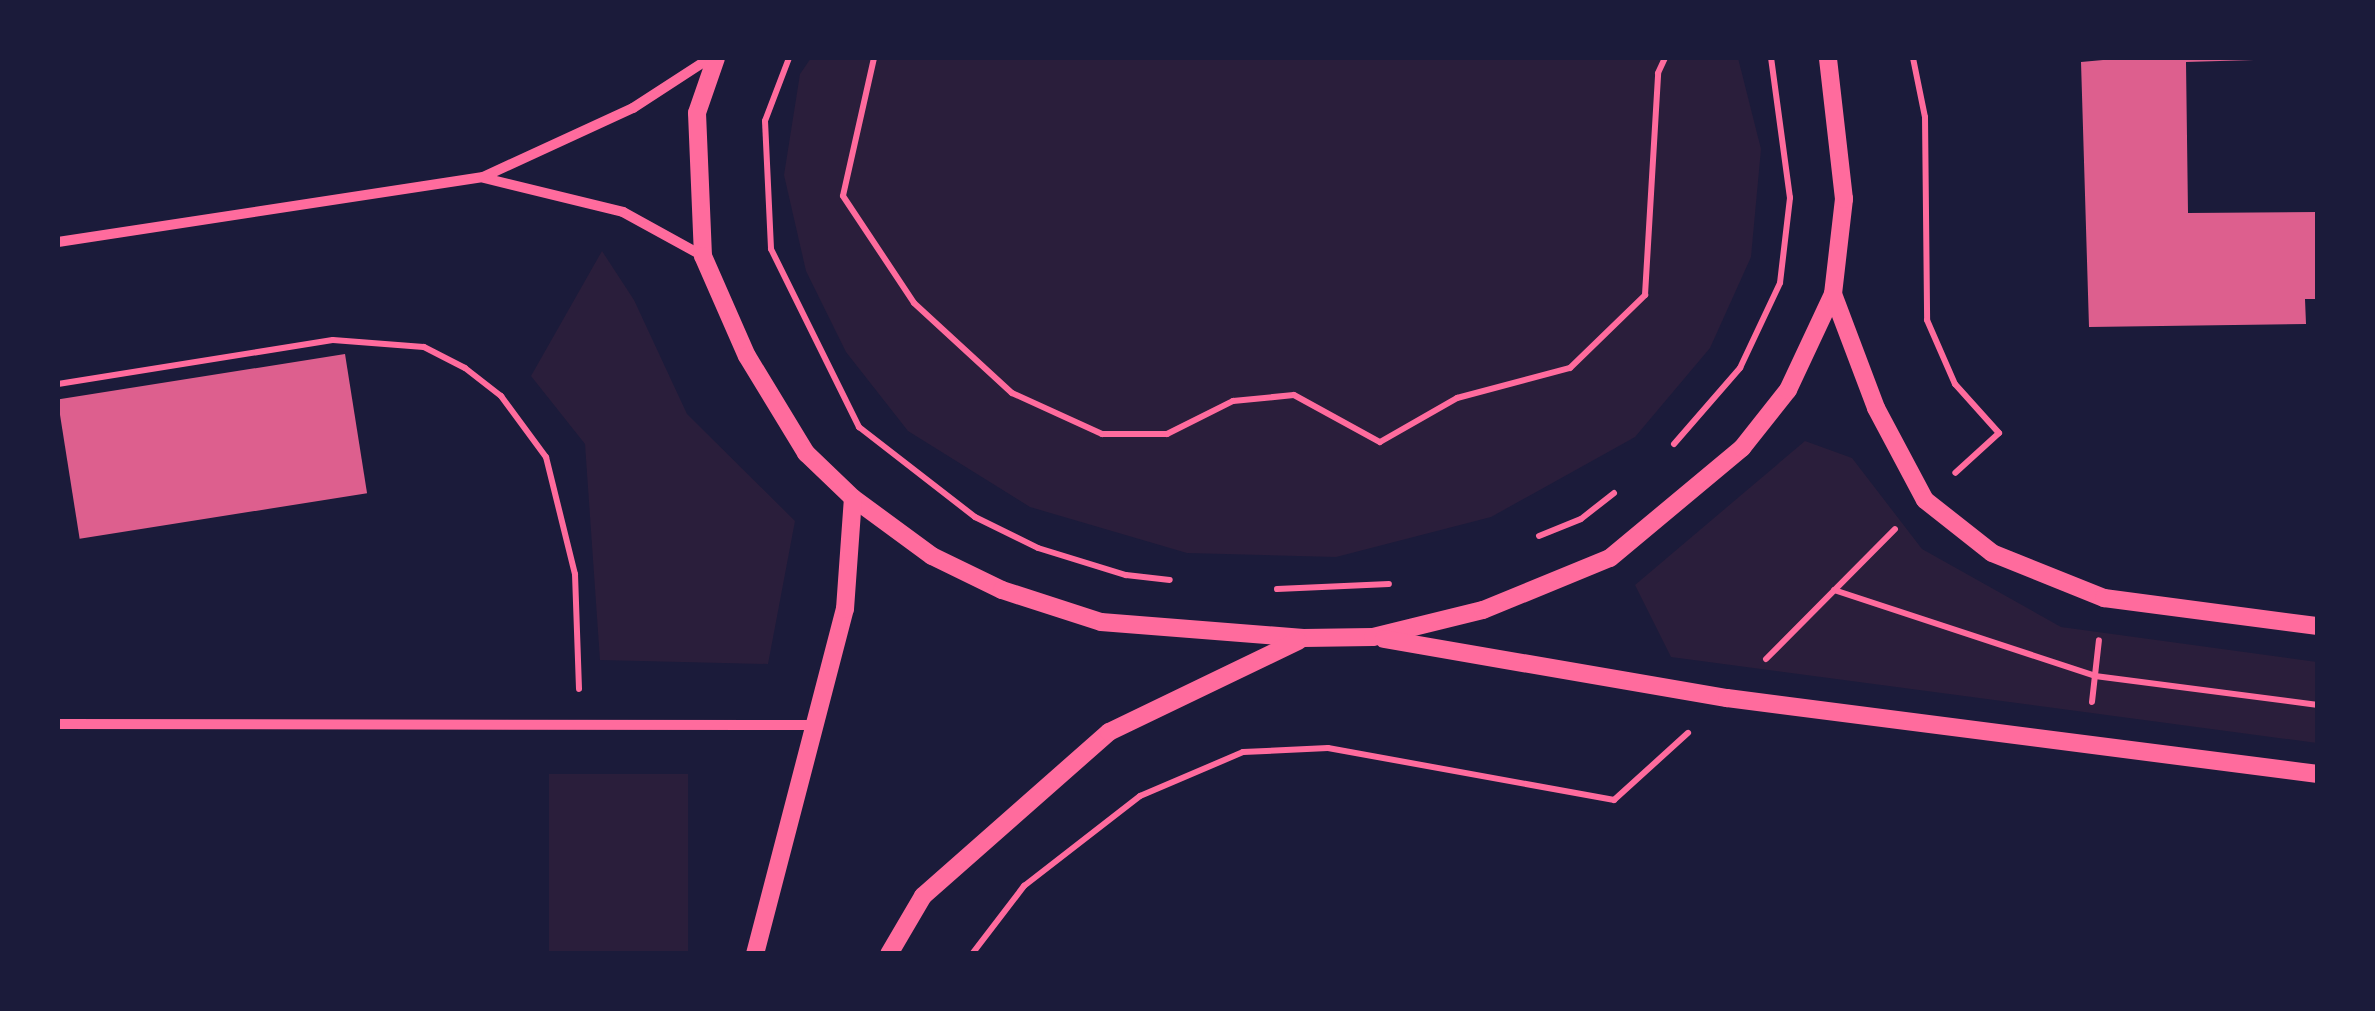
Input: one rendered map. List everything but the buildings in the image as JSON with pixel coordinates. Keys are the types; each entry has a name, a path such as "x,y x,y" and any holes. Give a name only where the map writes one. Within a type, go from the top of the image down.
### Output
{"street":[{"path":"58,242 482,178 632,108 713,58"},
{"path":"713,58 697,114 702,256 748,356 806,452 853,498 932,556 1002,590 1101,622 1303,638 1373,637 1727,698 2318,774"},
{"path":"1373,637 1483,610 1610,558 1742,448 1788,390 1833,294 1844,199 1828,58"},
{"path":"482,178 623,212 702,256"},
{"path":"1833,294 1876,408 1925,500 1992,553 2104,598 2318,626"},
{"path":"755,954 810,724 845,610 853,498"},
{"path":"889,954 922,896 1109,732 1303,638"},
{"path":"58,724 810,724"}],"path":[{"path":"789,58 765,121 771,249 859,427 975,516 1038,548 1126,575 1180,582"},
{"path":"874,58 843,196 914,303 1012,393 1102,434 1167,434 1233,402 1294,395 1380,442 1457,398 1570,368 1646,295 1658,73 1665,58"},
{"path":"1665,452 1740,368 1780,283 1790,198 1771,58"},
{"path":"58,384 334,340 424,347 465,368 501,396 546,457 576,574 580,724"},
{"path":"1532,539 1581,519 1624,486"},
{"path":"1270,588 1370,589 1402,581"},
{"path":"1834,590 2095,676 2318,706"},
{"path":"2087,743 2104,598"}],"shaded area":[{"path":"811,58 1738,58 1761,149 1751,257 1710,348 1635,437 1491,517 1336,557 1187,553 1030,507 908,431 846,352 806,271 784,175 800,74"},
{"path":"602,251 634,300 687,414 795,521 768,664 600,660 585,444 531,376"},
{"path":"1805,441 1852,458 1922,549 2061,627 2317,662 2317,743 1671,657 1635,585"},
{"path":"549,774 688,774 688,953 549,953"}]}
